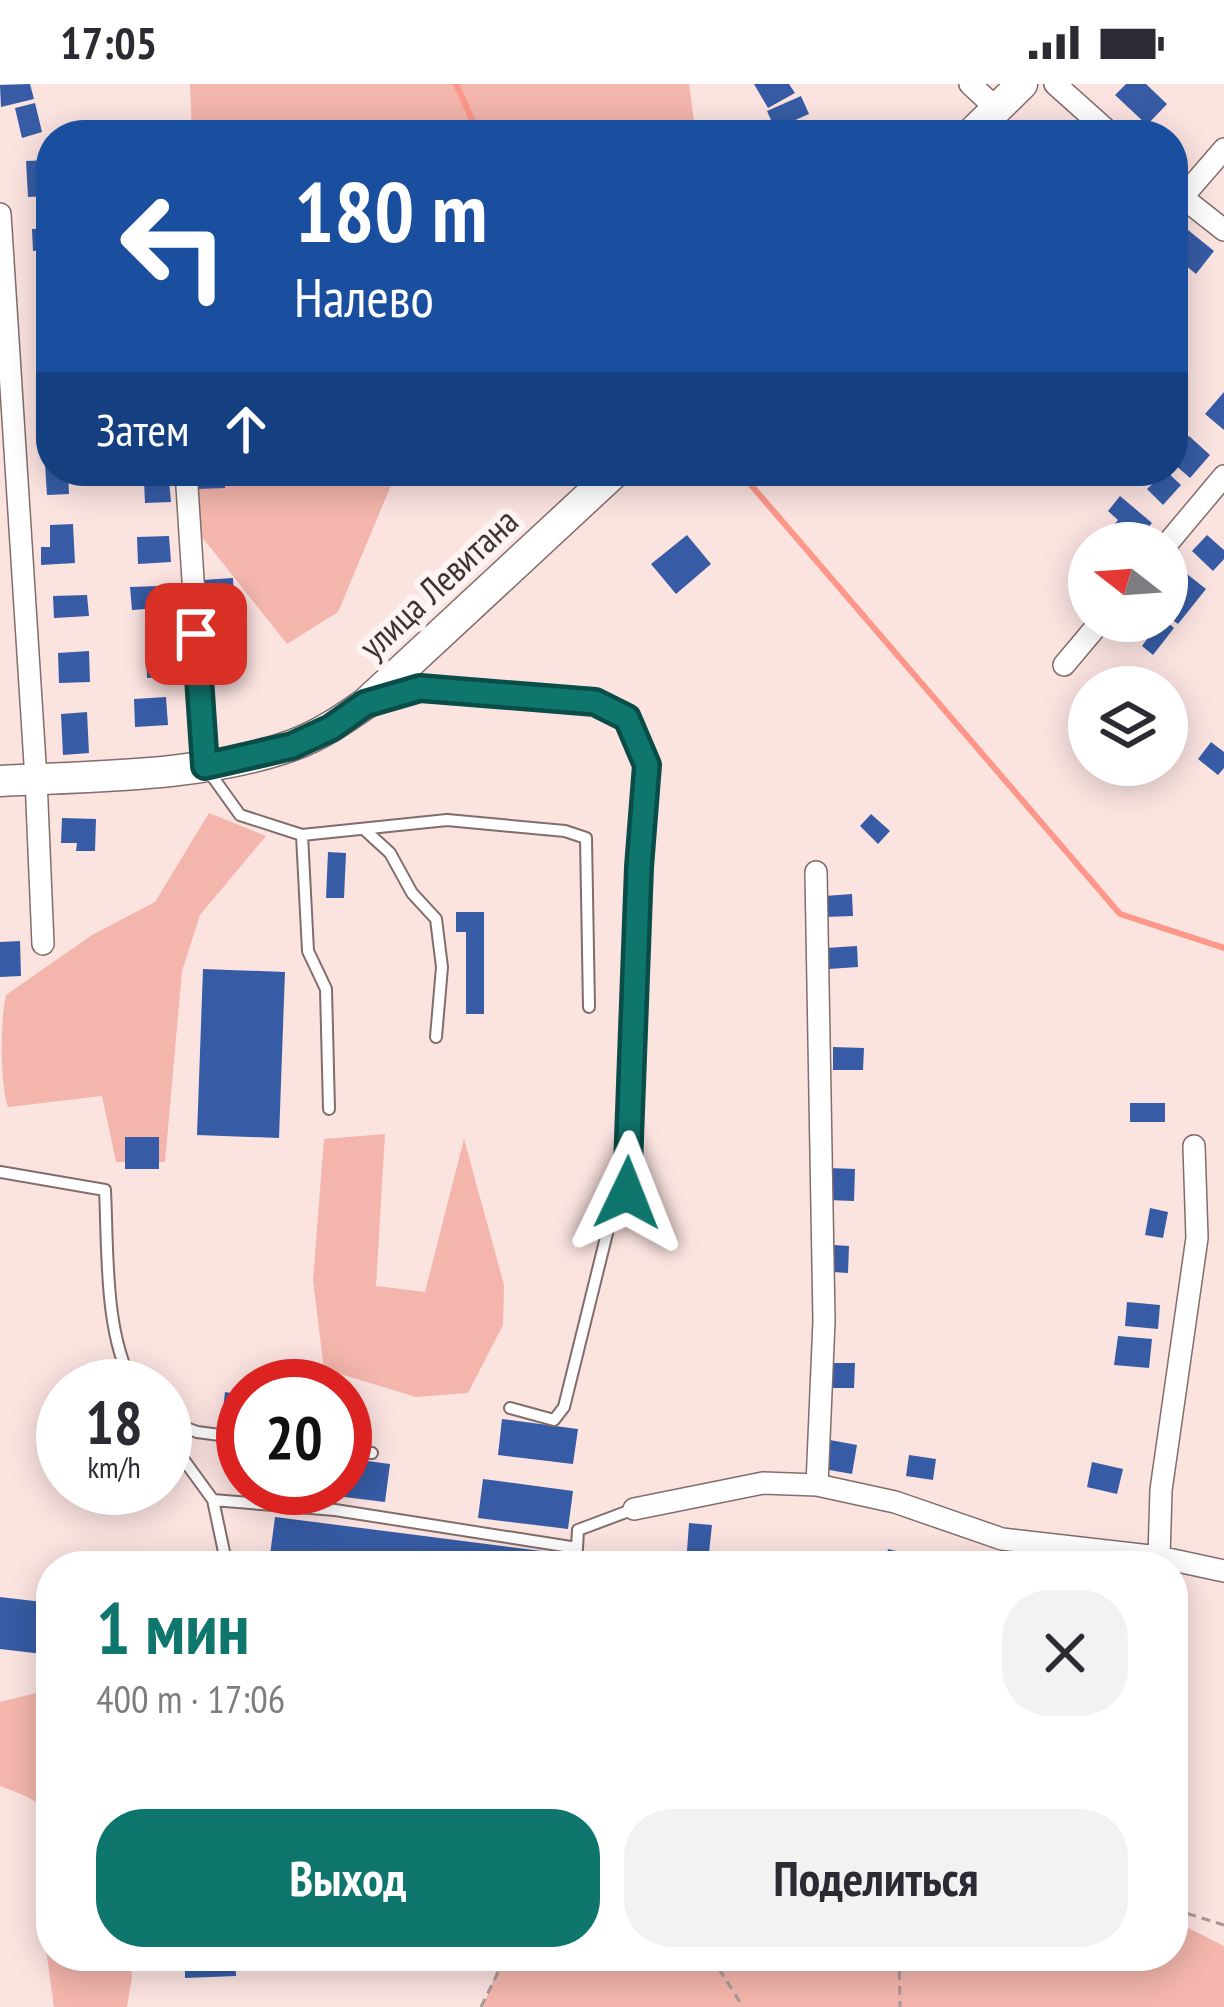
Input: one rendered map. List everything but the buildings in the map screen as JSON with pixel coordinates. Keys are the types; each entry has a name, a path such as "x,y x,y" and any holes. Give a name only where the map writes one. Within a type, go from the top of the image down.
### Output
{"main road":[{"path":"986,120 1022,84"},
{"name":"улица Левитана","path":"0,781 205,766 292,746 331,728 365,704 600,486"}],"street":[{"path":"970,84 997,109"},
{"path":"1055,84 1095,120"},
{"path":"1188,186 1224,149"},
{"path":"1188,207 1224,230"},
{"path":"0,214 43,944"},
{"path":"1185,522 1224,476"},
{"path":"188,486 205,766"},
{"path":"1064,664 1083,642"},
{"path":"817,872 824,1321 817,1485"},
{"path":"1159,1551 1162,1490 1197,1238 1194,1145"},
{"path":"634,1509 763,1483 817,1485 895,1502 1002,1539 1107,1551"},
{"path":"1188,1563 1224,1571"}],"lane":[{"path":"365,704 420,688 595,702 627,718 647,765 627,1193 611,1217 564,1407 554,1420 510,1408"},
{"path":"205,766 240,815 302,835 447,820 566,831 586,838 589,1007"},
{"path":"366,831 390,854 412,893 436,919 442,967 436,1037"},
{"path":"302,835 308,951 326,989 329,1109"},
{"path":"0,1172 104,1190 110,1288 121,1359"},
{"path":"192,1471 213,1500 224,1551"},
{"path":"213,1500 335,1510 577,1548"},
{"path":"577,1551 578,1530 634,1509"}],"path":[{"path":"1188,1914 1224,1925"},
{"path":"481,2007 499,1971"},
{"path":"720,1971 743,2007"},
{"path":"899,1971 900,2007"}],"shaded area":[{"path":"190,84 689,84 694,120 191,120"},
{"path":"191,486 391,486 338,612 287,644 176,504"},
{"path":"209,813 266,836 200,915 182,971 165,1162 116,1162 102,1096 8,1107 2,1053 6,995 92,935 155,902"},
{"path":"385,1134 376,1286 425,1292 464,1139 504,1285 503,1325 468,1393 416,1397 372,1384 372,1359 323,1359 313,1280 324,1139"},
{"path":"36,1693 36,1802 0,1786 0,1702"},
{"path":"1188,1928 1224,1946 1224,2007 483,2007 496,1971 1188,1971"},
{"path":"49,1971 131,1971 127,2007 54,2007"}],"waterway":[{"path":"456,84 472,120"},
{"path":"752,486 1120,914 1224,948"}],"route":[{"path":"196,634 205,766 292,746 331,728 365,704 420,688 595,702 627,718 647,765 627,1193"}]}
